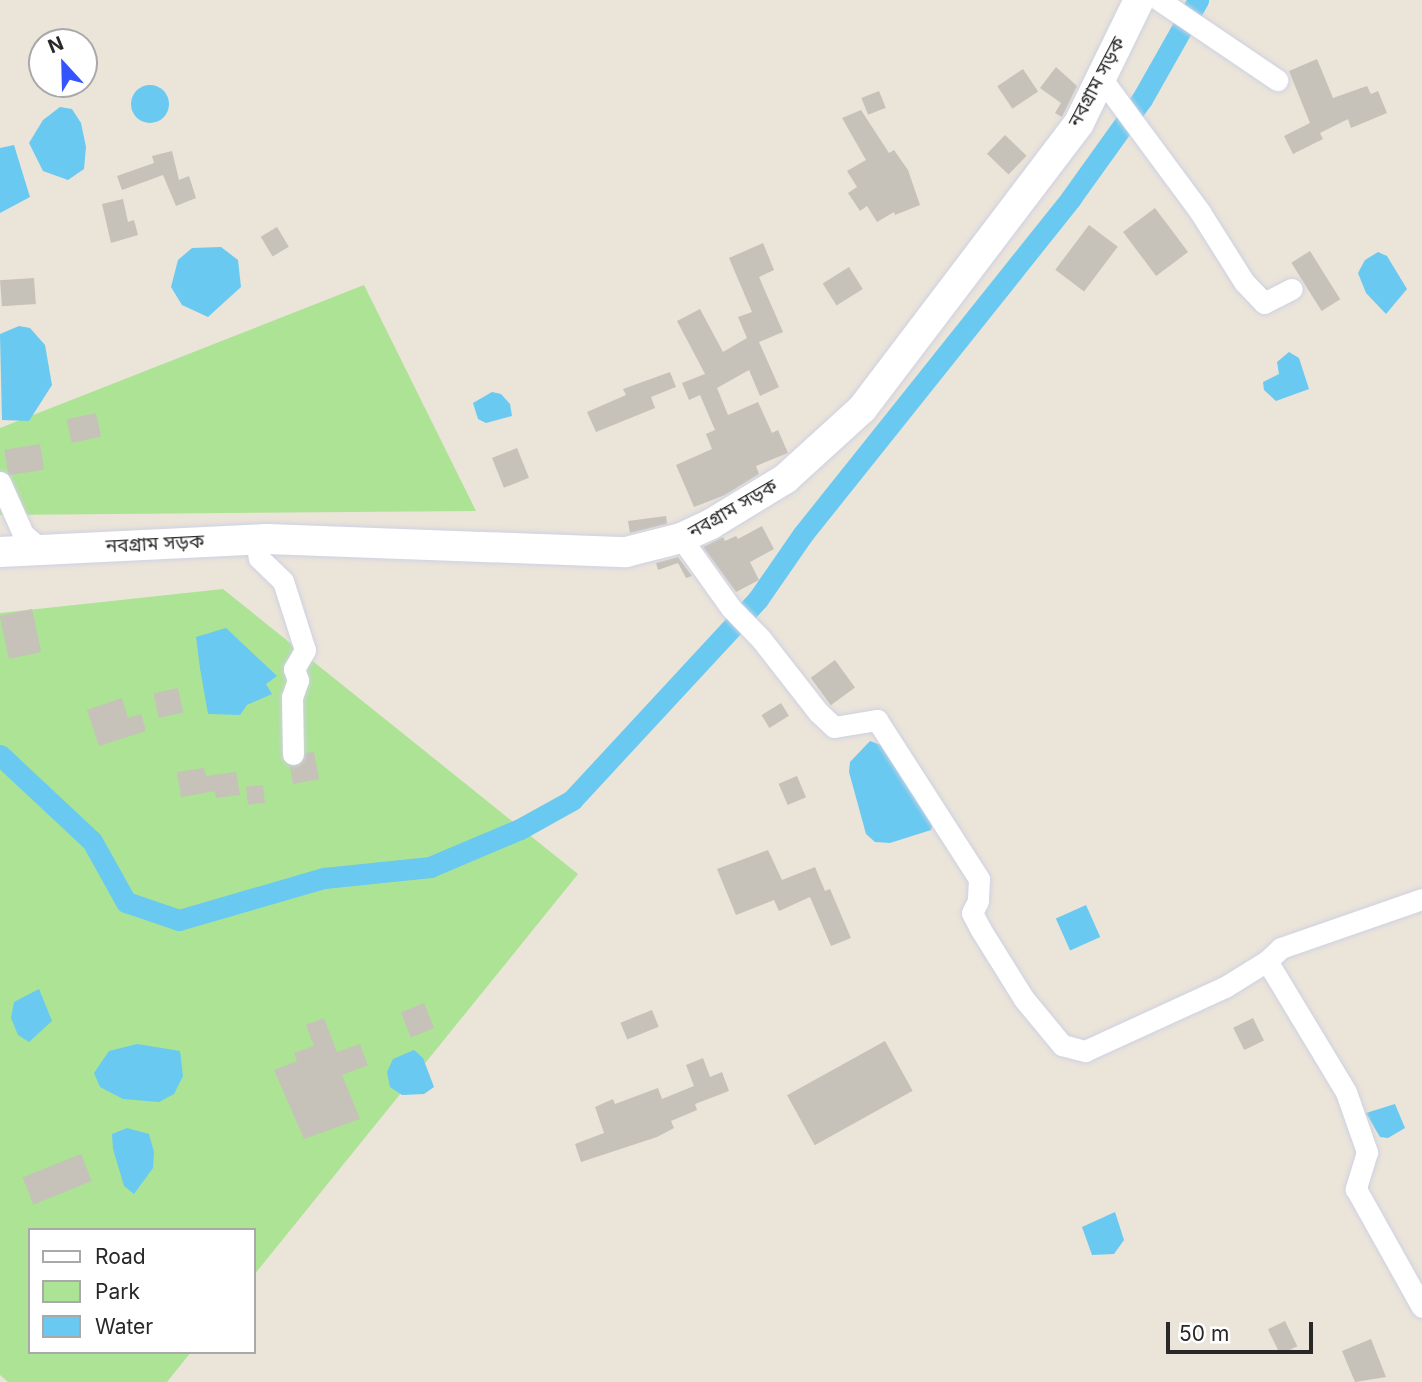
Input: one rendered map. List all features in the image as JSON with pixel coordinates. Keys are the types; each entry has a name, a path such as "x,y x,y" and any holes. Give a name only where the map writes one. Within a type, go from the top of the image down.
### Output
{"main road":[{"name":"নবগ্রাম সড়ক","path":"0,552 256,540 626,552 681,538 785,479 862,409 1079,123 1139,0"}],"street":[{"path":"1165,5 1277,80"},
{"path":"1101,78 1144,134 1251,289 1264,303 1292,289"},
{"path":"0,482 23,534 42,550"},
{"path":"681,538 731,608 761,639 834,727 877,720 979,878 978,901 972,913 981,929 1024,999 1062,1045 1085,1051 1224,986 1267,961 1281,948 1422,899"},
{"path":"256,540 259,558 282,582 305,650 294,669 298,680 292,697 293,754"},
{"path":"1267,961 1346,1092 1367,1152 1356,1189 1422,1307"}],"green space":[{"path":"364,285 476,511 0,515 0,428"},
{"path":"223,589 578,874 256,1273 256,1228 28,1228 28,1354 189,1354 167,1382 8,1382 0,1375 0,613"}],"water":[{"path":"150,85 163,91 169,104 163,117 150,123 137,117 131,104 137,91"},
{"path":"60,107 72,109 81,123 86,147 84,169 68,180 43,171 29,143 43,120"},
{"path":"14,145 30,197 0,213 0,148"},
{"path":"221,247 238,260 241,287 208,317 182,305 171,287 178,260 192,248"},
{"path":"1378,252 1387,256 1407,289 1386,314 1366,293 1358,273 1365,260"},
{"path":"19,326 30,328 45,345 52,385 29,421 2,420 0,334"},
{"path":"1289,352 1299,358 1309,389 1276,401 1264,390 1263,382 1279,374 1277,362"},
{"path":"492,392 501,394 510,404 512,416 486,423 478,419 473,403"},
{"path":"226,628 277,676 266,684 272,694 247,705 240,715 208,714 200,668 196,637"},
{"path":"870,741 886,747 933,823 931,830 890,843 875,842 866,834 849,772 850,762"},
{"path":"1086,905 1100,937 1070,950 1056,918"},
{"path":"39,989 52,1021 29,1042 18,1035 11,1018 14,1002"},
{"path":"137,1044 180,1051 183,1076 174,1094 159,1102 123,1099 100,1087 94,1073 109,1051"},
{"path":"414,1050 423,1058 434,1087 424,1094 402,1095 390,1087 387,1072 393,1059"},
{"path":"1395,1104 1405,1128 1388,1138 1380,1137 1366,1113"},
{"path":"127,1128 149,1134 154,1152 153,1168 134,1194 124,1186 113,1149 112,1134"},
{"path":"1115,1212 1124,1240 1114,1254 1092,1255 1082,1227"}],"building":[{"path":"1317,59 1333,98 1367,86 1371,94 1378,91 1387,113 1351,128 1348,119 1320,133 1323,139 1293,154 1284,136 1310,123 1289,71"},
{"path":"1056,67 1077,86 1062,117 1055,113 1061,103 1040,88"},
{"path":"1023,69 1038,91 1012,109 997,86"},
{"path":"879,91 886,108 868,115 861,98"},
{"path":"861,110 889,153 894,150 908,170 920,205 895,215 894,212 877,222 867,206 860,211 848,193 857,187 847,171 866,160 842,118"},
{"path":"1005,135 1027,156 1009,175 987,154"},
{"path":"172,151 179,180 189,176 196,198 176,206 163,175 122,190 117,176 154,163 152,156"},
{"path":"123,199 128,222 134,220 138,235 111,243 102,204"},
{"path":"1155,208 1188,252 1156,276 1123,232"},
{"path":"1089,225 1118,247 1084,291 1055,270"},
{"path":"277,227 289,247 273,257 261,237"},
{"path":"763,243 774,270 759,277 783,332 759,342 779,387 760,396 749,370 717,388 728,415 758,402 772,433 778,430 788,453 756,466 759,474 725,495 694,507 676,465 712,449 706,434 715,430 700,395 689,400 682,383 705,374 677,321 700,309 723,352 747,338 738,317 752,312 729,258"},
{"path":"1310,251 1340,299 1322,311 1291,263"},
{"path":"849,267 863,289 836,305 823,283"},
{"path":"34,278 36,304 2,306 0,280"},
{"path":"670,372 676,387 651,397 655,408 596,432 587,412 626,395 623,389"},
{"path":"96,413 101,436 72,443 67,419"},
{"path":"40,444 44,470 9,475 4,450"},
{"path":"517,448 529,478 504,488 492,458"},
{"path":"666,516 667,524 630,533 628,521"},
{"path":"762,526 774,549 750,562 759,580 736,592 703,547 723,537 725,541 736,536 738,539"},
{"path":"678,557 692,576 686,578 678,563 658,570 656,563"},
{"path":"32,609 41,652 9,659 0,616"},
{"path":"835,660 855,688 831,705 811,678"},
{"path":"178,688 183,712 159,718 154,693"},
{"path":"122,698 128,718 141,714 146,731 99,746 87,710"},
{"path":"781,703 789,716 769,728 761,715"},
{"path":"314,752 319,779 293,784 290,766 300,765 306,753"},
{"path":"204,768 206,776 236,772 240,795 216,798 215,791 181,797 177,772"},
{"path":"797,776 806,797 788,805 779,784"},
{"path":"263,785 265,803 248,805 246,787"},
{"path":"768,850 782,880 815,867 825,891 830,889 851,938 831,946 810,897 779,911 774,900 736,915 717,869"},
{"path":"424,1003 434,1028 411,1037 401,1012"},
{"path":"652,1010 659,1027 627,1039 620,1023"},
{"path":"324,1018 337,1052 360,1044 368,1065 342,1075 360,1119 304,1139 274,1070 297,1061 294,1053 314,1046 306,1025"},
{"path":"1253,1018 1264,1040 1244,1050 1233,1028"},
{"path":"885,1041 913,1091 815,1145 787,1095"},
{"path":"703,1058 710,1077 722,1072 729,1091 695,1104 697,1110 671,1121 674,1128 657,1137 581,1162 575,1144 604,1133 595,1107 613,1099 615,1104 658,1088 662,1099 694,1086 686,1065"},
{"path":"81,1154 92,1181 33,1204 23,1178"},
{"path":"1285,1321 1297,1346 1280,1354 1268,1329"},
{"path":"1371,1339 1386,1377 1355,1382 1342,1351"}],"waterway":[{"path":"0,755 92,841 126,902 179,920 324,878 430,867 520,829 572,800 758,599 803,534 1071,198 1142,99 1198,0"}]}
